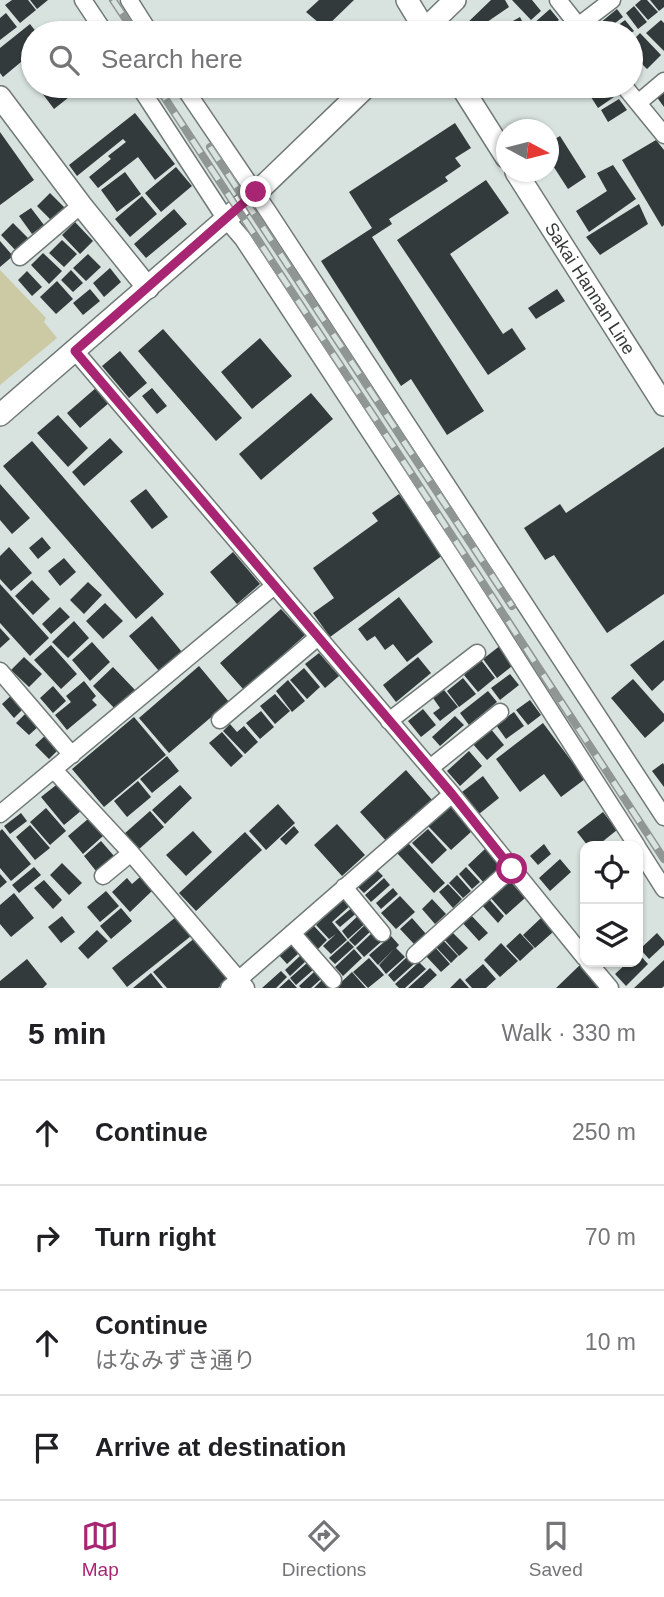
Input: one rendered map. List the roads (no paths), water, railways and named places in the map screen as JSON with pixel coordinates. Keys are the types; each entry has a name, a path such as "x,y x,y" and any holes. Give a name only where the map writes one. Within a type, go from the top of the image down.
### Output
{"street":[{"path":"83,0 97,21"},
{"path":"129,0 142,21"},
{"path":"407,0 419,21"},
{"path":"435,21 455,0"},
{"path":"558,0 574,21"},
{"path":"590,21 612,0"},
{"path":"638,103 664,81"},
{"path":"0,97 81,205 148,288"},
{"path":"147,98 450,554 633,841"},
{"path":"191,98 256,192 664,817"},
{"path":"0,415 256,192 354,98"},
{"path":"469,98 496,141"},
{"path":"634,98 664,135"},
{"name":"Sakai Hannan Line","path":"522,182 664,405"},
{"path":"20,257 81,205"},
{"path":"75,351 452,794 580,952"},
{"path":"0,814 274,586"},
{"path":"220,720 318,637"},
{"path":"389,721 477,653"},
{"path":"0,671 72,754"},
{"path":"430,768 500,712"},
{"path":"54,770 131,853 238,985 292,933 452,794"},
{"path":"103,876 131,853"},
{"path":"643,856 664,889"},
{"path":"415,955 512,869"},
{"path":"344,887 382,933"},
{"path":"292,933 333,980"},
{"path":"593,967 610,988"}],"railway":[{"path":"113,0 127,21"},
{"path":"165,98 664,859"},
{"path":"210,147 512,606"}]}
